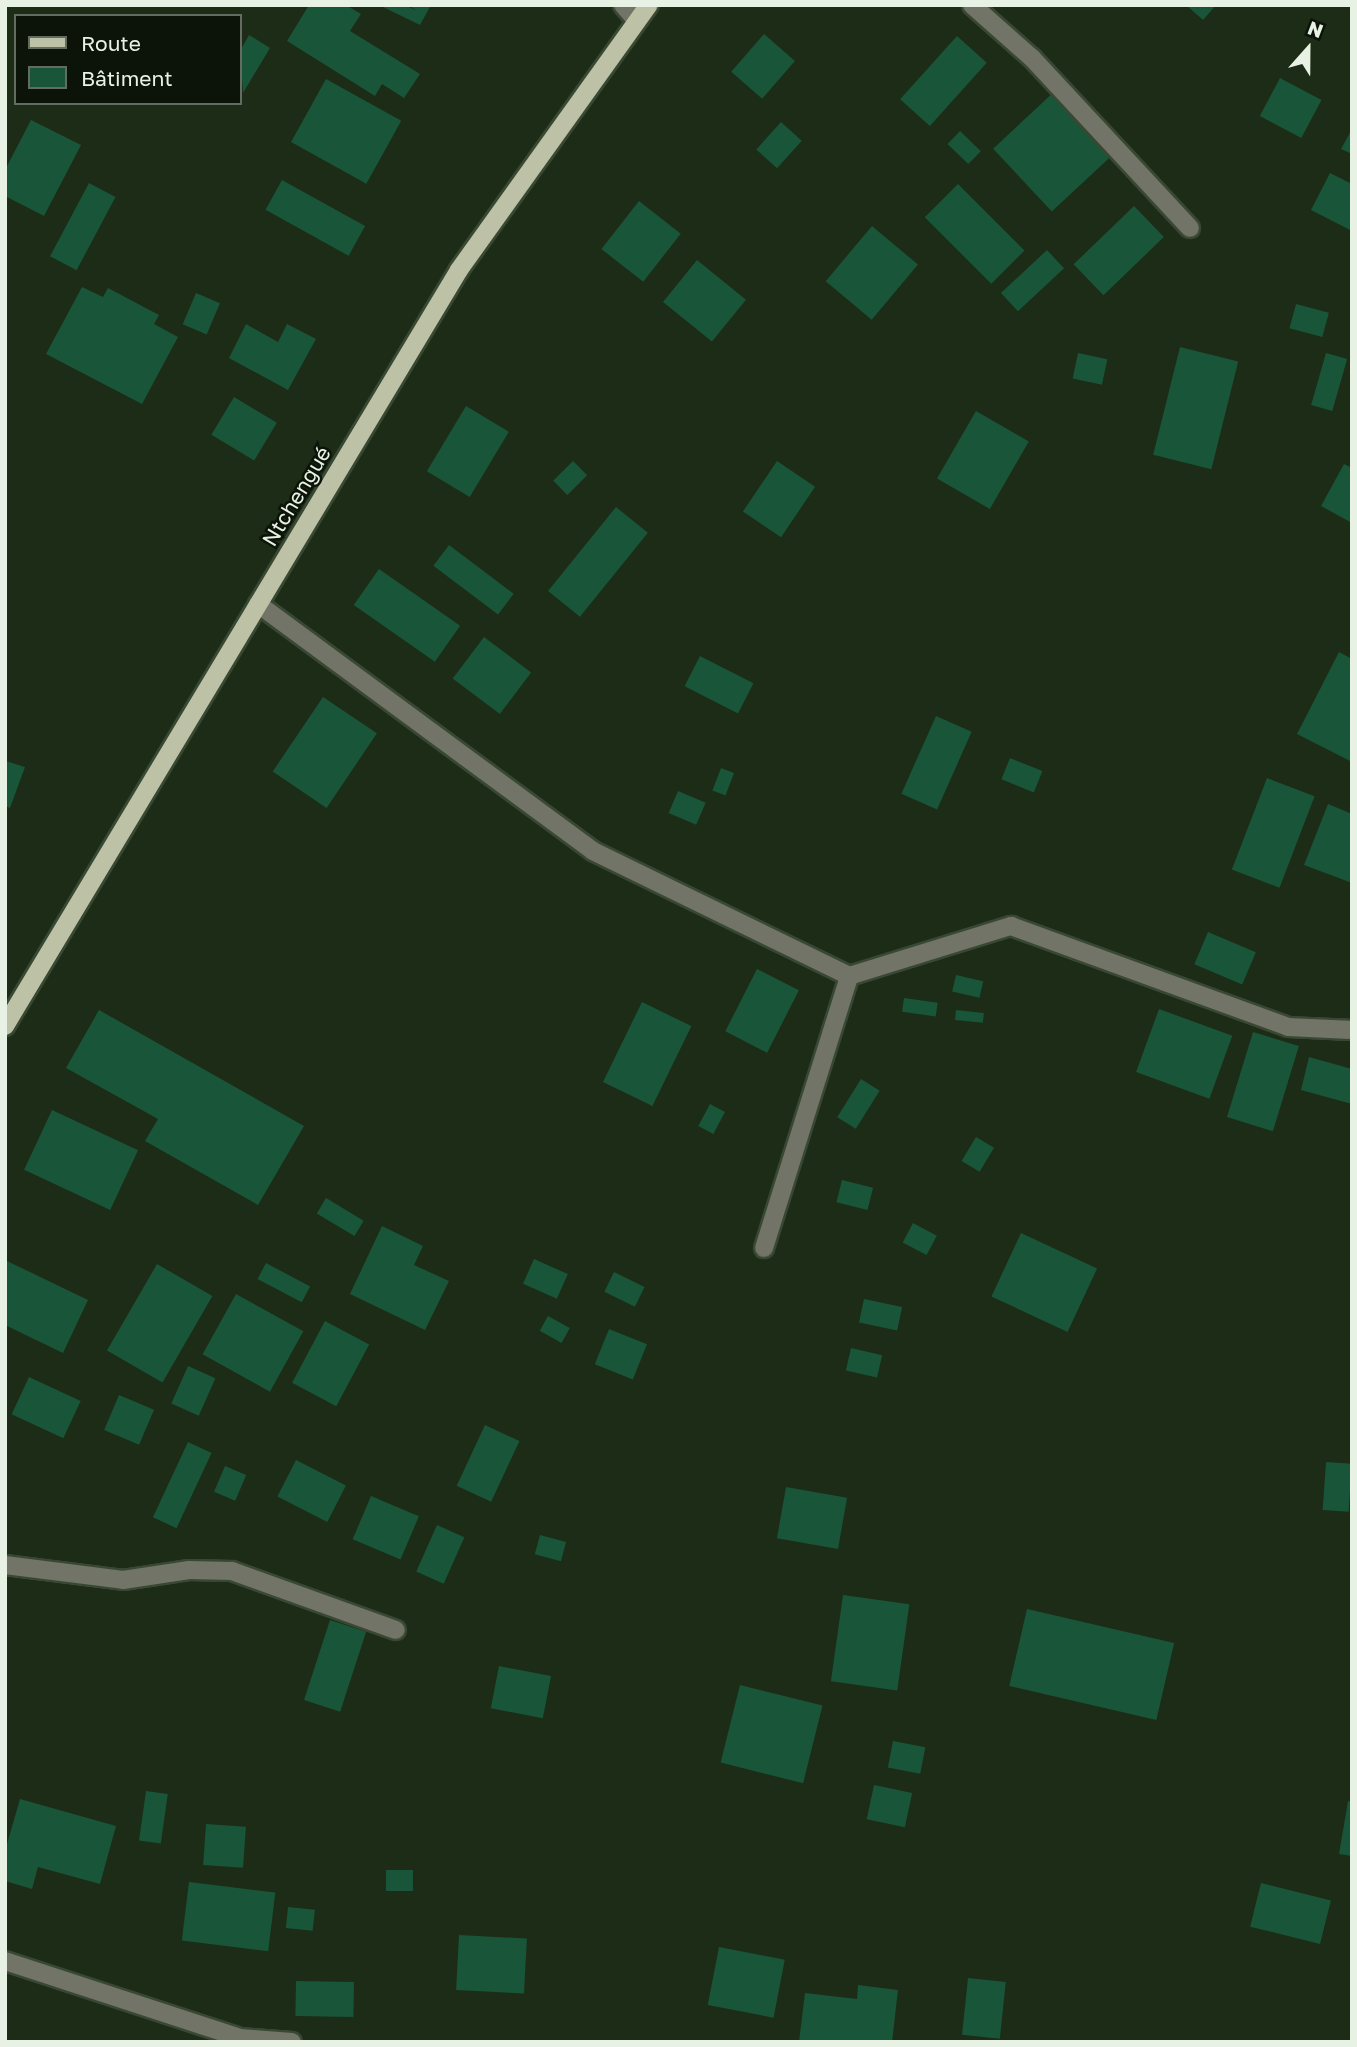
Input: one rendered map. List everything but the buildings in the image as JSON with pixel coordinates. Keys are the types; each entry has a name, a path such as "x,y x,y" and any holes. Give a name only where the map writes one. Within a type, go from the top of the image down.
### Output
{"main road":[{"name":"Ntchengué","path":"5,1026 459,270 649,5"}],"street":[{"path":"623,5 636,20"},
{"path":"972,5 1032,58 1190,228"},
{"path":"257,604 593,850 849,976 1011,926 1288,1027 1352,1030"},
{"path":"765,1248 849,976"},
{"path":"5,1565 123,1580 189,1570 232,1571 396,1630"},
{"path":"5,1961 240,2038 292,2042"}]}
